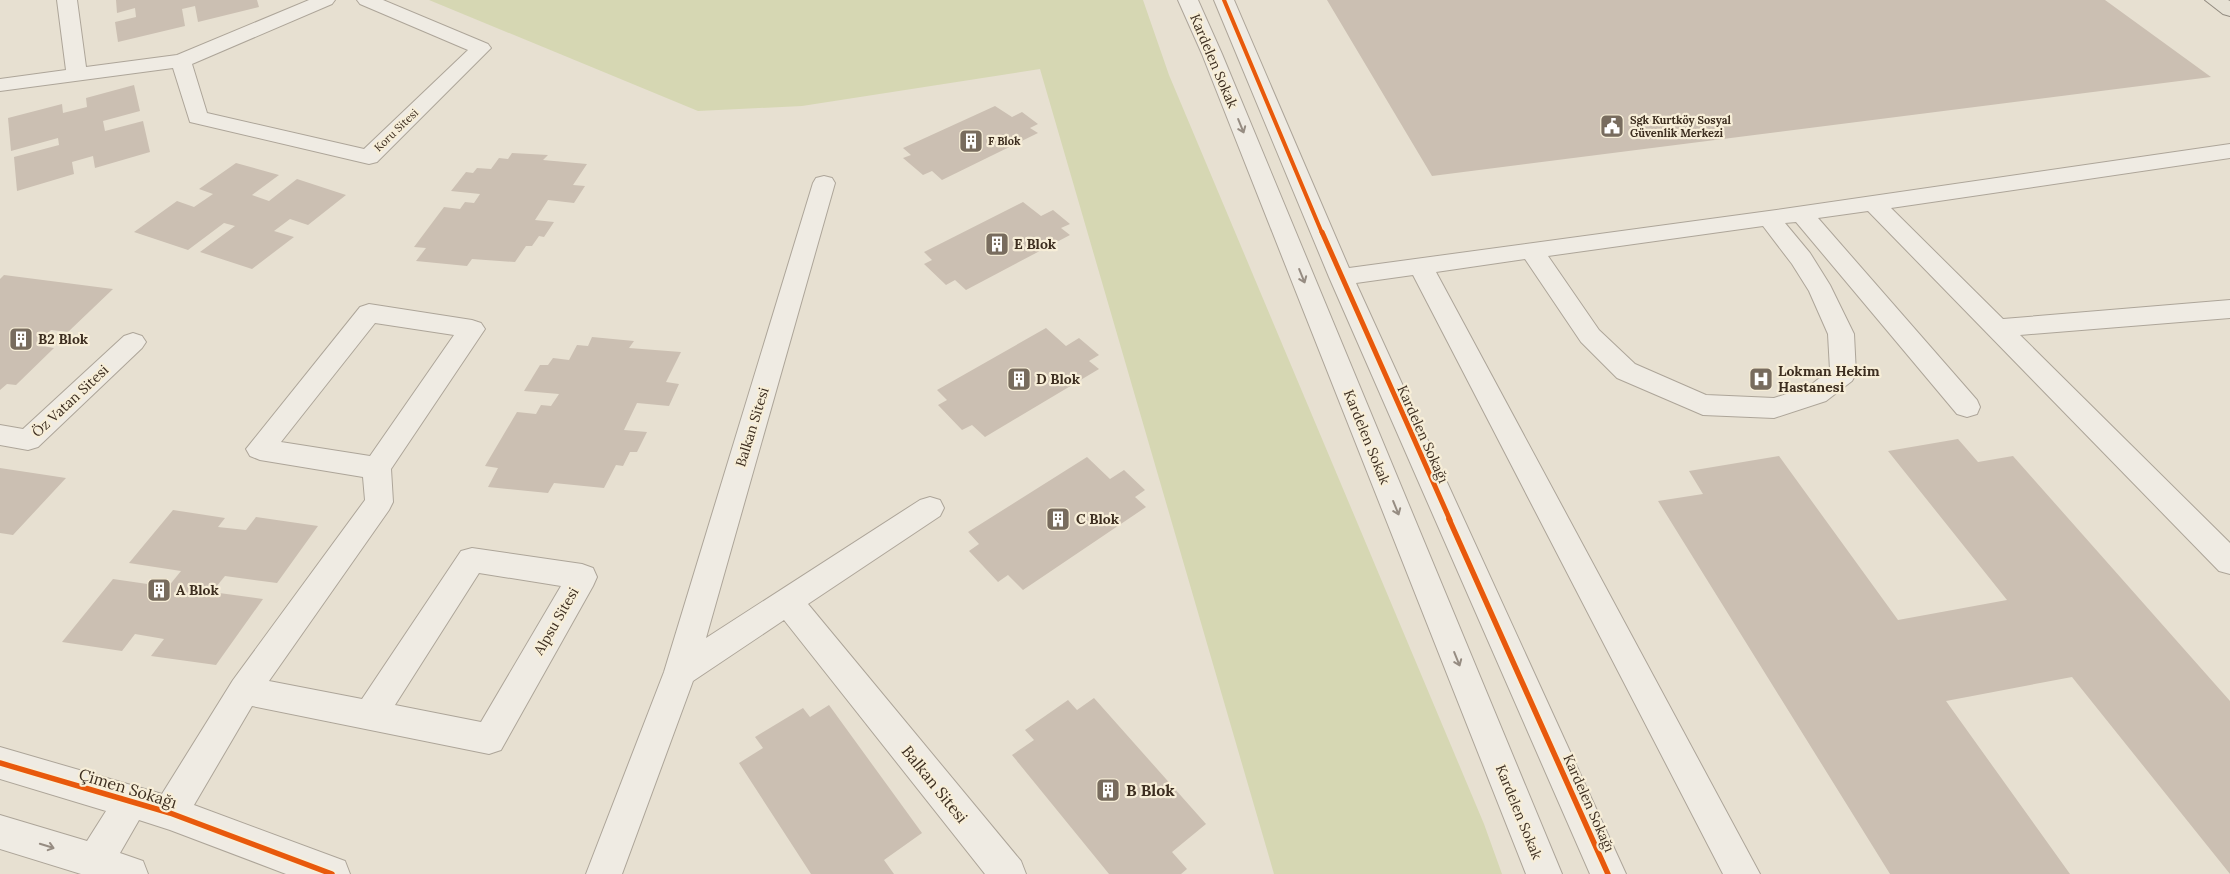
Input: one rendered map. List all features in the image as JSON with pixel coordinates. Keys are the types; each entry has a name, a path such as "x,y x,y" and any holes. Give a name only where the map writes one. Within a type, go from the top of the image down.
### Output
{"main road":[{"path":"2215,0 2230,10"}],"street":[{"path":"67,0 77,73"},
{"path":"0,85 77,73 181,61 325,0"},
{"name":"Koru Sitesi","path":"181,61 198,117 369,157 481,48 367,0"},
{"name":"Kardelen Sokak","path":"1188,0 1219,72 1544,874"},
{"name":"Kardelen Sokağı","path":"1224,0 1341,277 1608,874"},
{"path":"1341,277 1802,214 2230,151"},
{"name":"Balkan Sitesi","path":"604,874 680,672 824,183"},
{"path":"1873,203 2230,562"},
{"path":"1802,214 1967,407"},
{"path":"1531,250 1590,336 1626,371 1703,405 1774,408 1817,394 1843,374 1841,334 1821,291 1801,259 1768,218"},
{"path":"1420,265 1742,874"},
{"path":"1997,328 2230,309"},
{"path":"170,813 244,690 379,502 377,468 472,329 369,313 260,449 377,468"},
{"name":"Öz Vatan Sitesi","path":"0,435 28,440 133,342"},
{"path":"680,672 930,508"},
{"name":"Alpsu Sitesi","path":"244,690 489,739 582,577 472,560 370,715"},
{"name":"Balkan Sitesi","path":"786,602 1008,874"},
{"name":"Çimen Sokağı","path":"0,763 170,813 332,874"},
{"path":"95,861 132,801"},
{"path":"0,832 95,861 130,874"}],"green space":[{"path":"429,0 1143,0 1169,75 1484,824 1502,874 1274,874 1040,69 802,106 698,111"}],"building":[{"path":"116,0 257,0 259,7 198,22 195,6 182,9 185,26 118,42 115,22 136,17 135,8 117,13"},
{"name":"Sgk Kurtköy Sosyal Güvenlik Merkezi","path":"1327,0 2105,0 2211,77 1432,176"},
{"path":"134,85 140,111 103,121 105,131 143,121 150,152 95,168 93,156 72,162 74,174 17,191 14,157 59,145 58,138 11,151 8,118 62,104 63,113 87,107 86,98"},
{"name":"F Blok","path":"995,106 1012,117 1022,112 1038,124 1030,128 1038,133 942,180 932,171 923,175 903,158 911,155 903,148"},
{"path":"512,153 548,155 543,160 587,164 573,185 585,186 574,203 548,200 535,220 554,222 544,237 539,236 532,246 526,246 515,262 472,259 467,266 416,261 426,248 414,247 444,207 460,209 465,202 474,203 480,194 451,191 466,172 473,173 477,168 491,169 499,158 508,159"},
{"path":"236,163 279,175 252,195 269,201 297,179 346,195 308,225 290,219 274,231 294,237 252,269 200,252 235,226 224,223 188,250 134,232 177,201 194,207 213,194 199,189"},
{"name":"E Blok","path":"1023,202 1041,216 1053,210 1070,224 1061,228 1070,235 966,290 955,280 946,285 924,264 932,260 924,252"},
{"name":"B2 Blok","path":"4,275 113,289 68,332 51,330 36,345 54,348 16,385 7,384 0,390 0,279"},
{"name":"D Blok","path":"1046,328 1066,346 1079,338 1099,355 1089,361 1099,369 985,437 972,425 962,430 938,405 947,400 937,390"},
{"path":"592,337 634,341 629,348 681,352 666,382 679,384 669,406 637,403 624,430 647,432 637,452 630,452 623,466 616,465 604,488 554,483 548,493 488,487 498,468 485,466 517,412 536,414 541,405 551,406 559,394 524,391 540,365 548,365 553,358 569,360 577,345 588,346"},
{"path":"1958,439 1978,462 2013,456 2230,701 2230,874 2072,677 1946,701 2070,874 1890,874 1658,501 1703,494 1689,471 1779,456 1898,620 2007,600 1888,451"},
{"name":"C Blok","path":"1087,457 1110,479 1124,470 1145,490 1135,497 1146,507 1023,590 1008,575 998,582 969,551 979,544 968,532"},
{"path":"0,468 66,478 13,535 0,533"},
{"name":"A Blok","path":"173,510 225,518 218,527 246,530 256,517 318,526 277,583 225,576 212,592 263,599 216,665 151,656 164,639 135,634 122,651 62,642 113,579 168,587 181,571 129,563"},
{"name":"B Blok","path":"1094,698 1206,824 1172,852 1187,869 1181,874 1109,874 1012,755 1034,740 1025,730 1068,700 1077,710"},
{"path":"829,705 922,833 884,860 894,874 811,874 739,763 763,748 755,737 803,708 810,717"}],"cycle path":[{"path":"1224,0 1341,277 1608,874"},
{"path":"0,763 170,813 332,874"}],"place":[{"name":"Sgk Kurtköy Sosyal Güvenlik Merkezi","path":"1612,126"},
{"name":"F Blok","path":"971,141"},
{"name":"E Blok","path":"997,244"},
{"name":"B2 Blok","path":"21,339"},
{"name":"D Blok","path":"1019,379"},
{"name":"Lokman Hekim Hastanesi","path":"1761,379"},
{"name":"C Blok","path":"1058,519"},
{"name":"A Blok","path":"159,590"},
{"name":"B Blok","path":"1108,790"}]}
